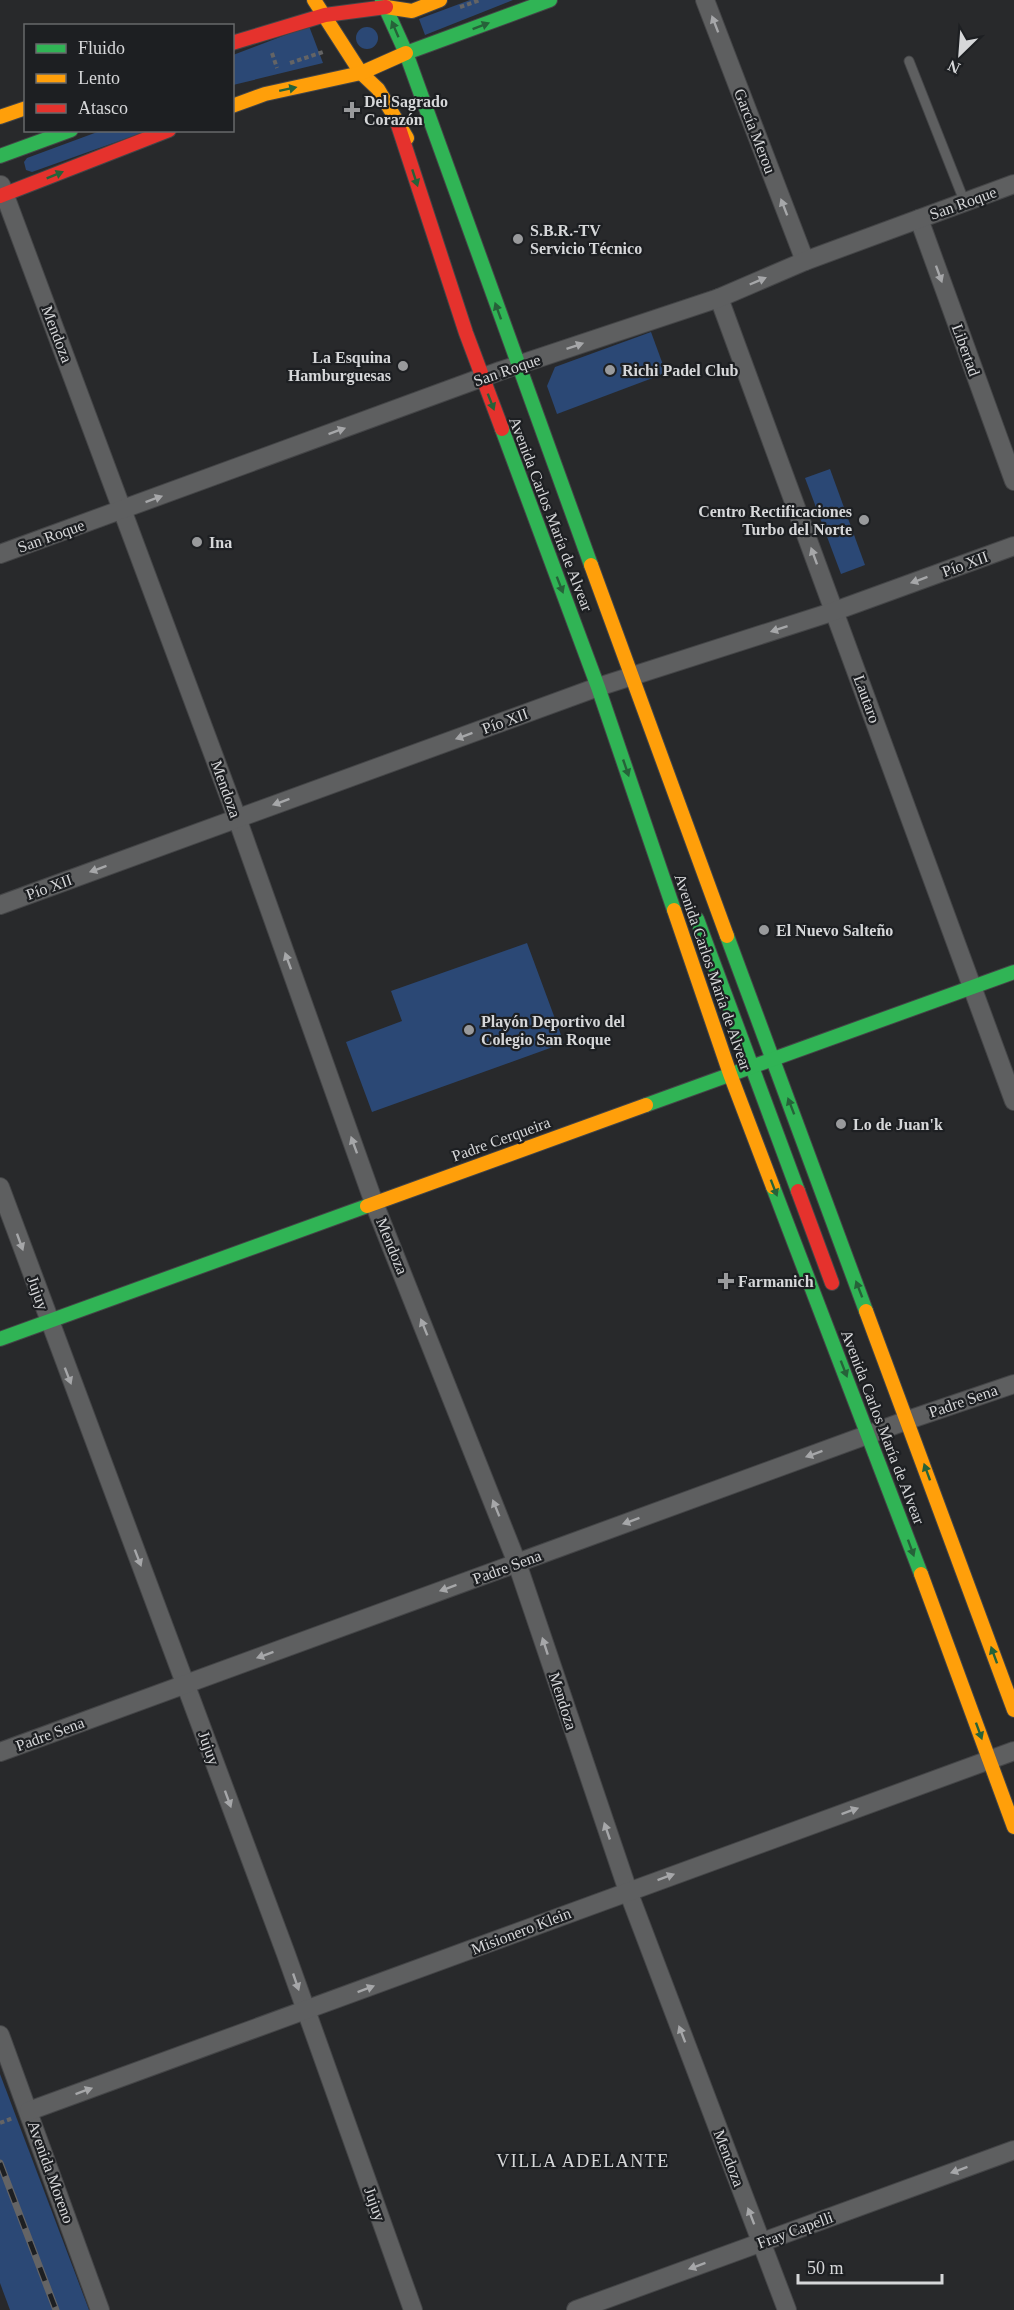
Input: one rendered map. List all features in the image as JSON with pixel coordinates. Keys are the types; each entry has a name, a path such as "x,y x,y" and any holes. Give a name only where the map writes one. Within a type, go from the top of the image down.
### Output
{"main road":[{"name":"Avenida Carlos María de Alvear","path":"314,0 361,73 378,89 397,122 429,167 421,99"},
{"path":"234,42 325,15 384,3 412,11 440,0"},
{"path":"234,105 266,94 361,73 406,53 550,0"},
{"name":"Avenida Carlos María de Alvear","path":"384,3 406,53 632,676 1014,1710"},
{"path":"234,97 266,94"},
{"path":"0,117 24,109"},
{"name":"Avenida Carlos María de Alvear","path":"397,122 482,378 605,685 624,717"},
{"path":"0,156 66,132"},
{"path":"2,190 163,132"},
{"name":"Avenida Carlos María de Alvear","path":"591,628 605,685 730,1074 882,1430 1004,1756 1014,1827"},
{"name":"Avenida Carlos María de Alvear","path":"694,909 837,1297"},
{"name":"Padre Cerqueira","path":"0,1339 1014,972"}],"street":[{"name":"García Merou","path":"705,0 805,261"},
{"name":"San Roque","path":"0,554 482,378 500,369 519,365 719,298 805,261 1014,184"},
{"name":"Mendoza","path":"2,190 124,510 374,1203 517,1563 628,1891 787,2310"},
{"name":"Libertad","path":"919,219 1014,481"},
{"name":"Lautaro","path":"719,298 1014,1101"},
{"name":"Pío XII","path":"0,905 605,685 835,611 1014,546"},
{"name":"Jujuy","path":"0,1187 48,1321 186,1685 413,2310"},
{"name":"Padre Sena","path":"0,1752 908,1420 1014,1384"},
{"name":"Misionero Klein","path":"29,2111 1004,1756"},
{"name":"Avenida Moreno","path":"0,2035 100,2310"},
{"name":"Fray Capelli","path":"576,2310 1014,2150"}],"lane":[{"path":"909,61 965,202"}],"shaded area":[{"path":"470,0 513,0 425,35 419,19"},
{"path":"309,26 323,63 234,85 234,55"},
{"path":"363,27 371,27 378,34 378,42 371,49 363,49 356,42 356,34"},
{"path":"97,132 144,132 32,172 26,170 24,162 27,158"},
{"name":"Richi Padel Club","path":"651,332 666,373 557,414 547,386 555,367"},
{"path":"830,469 865,565 841,574 805,478"},
{"name":"Playón Deportivo del Colegio San Roque","path":"527,943 564,1043 372,1112 346,1042 402,1021 391,991"},
{"path":"0,2074 89,2310 10,2310 0,2283"}],"railway":[{"path":"0,2163 56,2310"}],"traffic: fast":[{"path":"382,0 406,53 591,565"},
{"path":"406,53 550,0"},
{"path":"0,156 66,132"},
{"path":"502,429 598,687 674,910"},
{"path":"697,919 798,1191"},
{"path":"727,936 866,1311"},
{"path":"646,1105 1014,972"},
{"path":"773,1187 921,1574"},
{"path":"0,1339 367,1206"}],"traffic: slow":[{"path":"314,0 361,73 378,89 407,138"},
{"path":"386,7 412,11 440,0"},
{"path":"234,105 265,94 361,73 406,53"},
{"path":"0,117 24,109"},
{"path":"591,565 727,936"},
{"path":"674,910 730,1074 773,1187"},
{"path":"367,1206 646,1105"},
{"path":"866,1311 1014,1710"},
{"path":"921,1574 1014,1827"}],"traffic: jam":[{"path":"234,42 325,15 386,7"},
{"path":"397,122 466,333 502,429"},
{"path":"0,196 164,132"},
{"path":"798,1191 832,1283"}],"place":[{"name":"Del Sagrado Corazón","path":"352,110"},
{"name":"S.B.R.-TV Servicio Técnico","path":"518,239"},
{"name":"La Esquina Hamburguesas","path":"403,366"},
{"name":"Richi Padel Club","path":"610,370"},
{"name":"Centro Rectificaciones Turbo del Norte","path":"864,520"},
{"name":"Ina","path":"197,542"},
{"name":"El Nuevo Salteño","path":"764,930"},
{"name":"Playón Deportivo del Colegio San Roque","path":"469,1030"},
{"name":"Lo de Juan'k","path":"841,1124"},
{"name":"Farmanich","path":"726,1281"}],"district":[{"name":"VILLA ADELANTE","path":"583,2161"}]}
